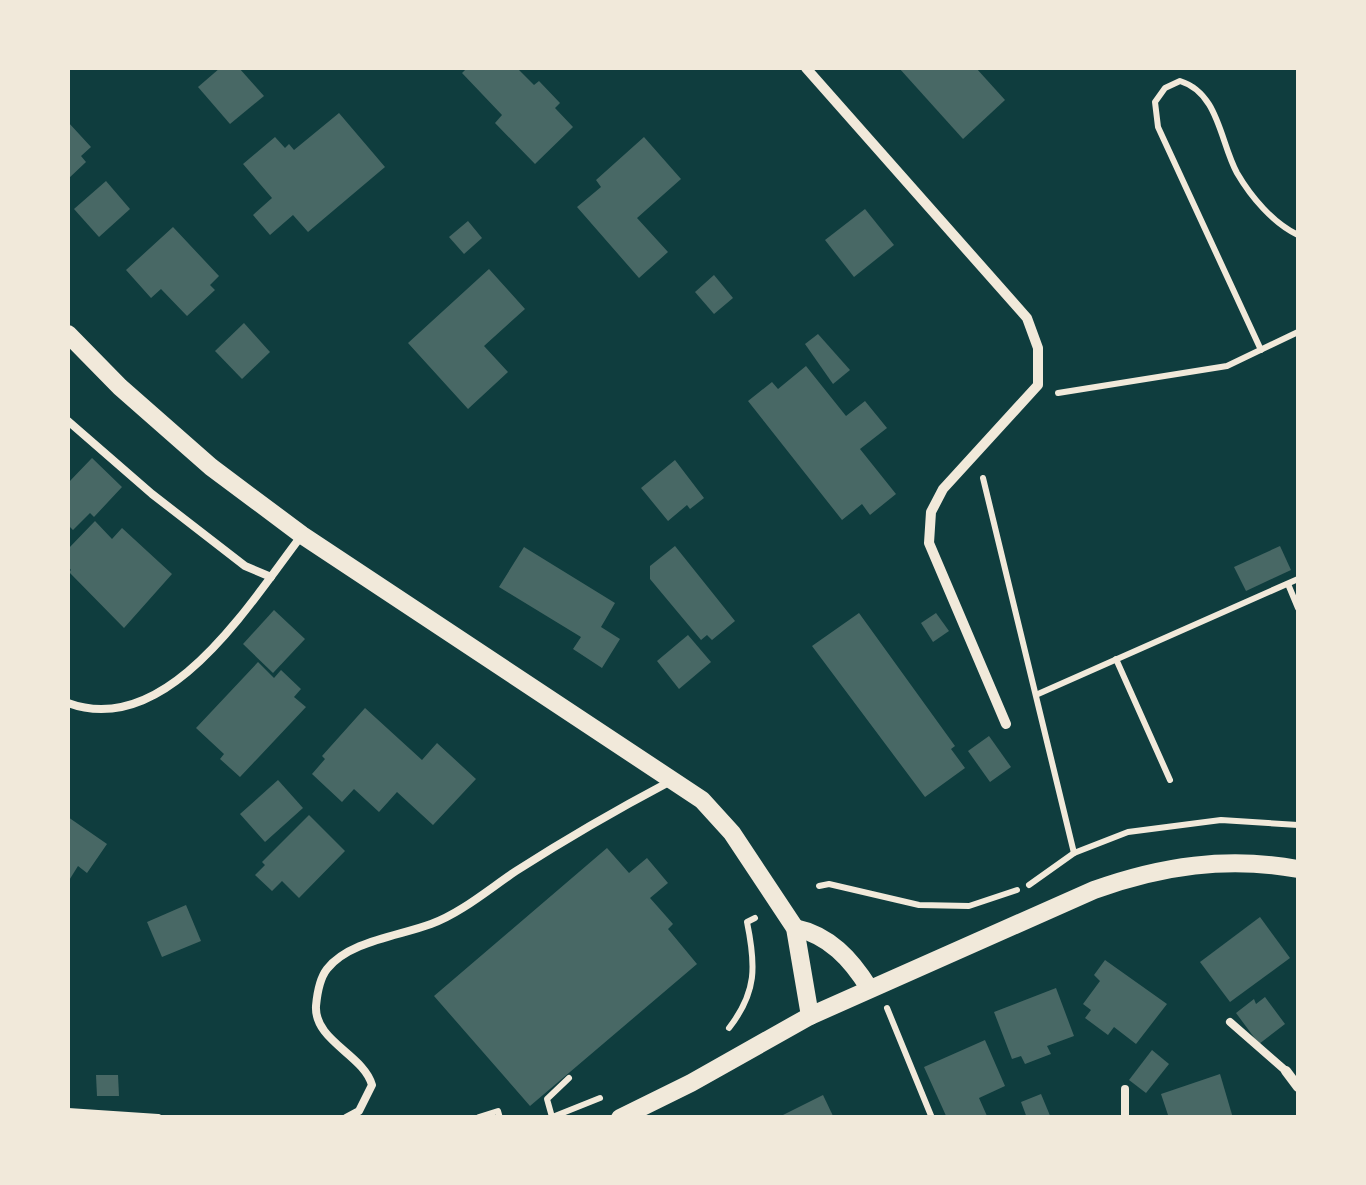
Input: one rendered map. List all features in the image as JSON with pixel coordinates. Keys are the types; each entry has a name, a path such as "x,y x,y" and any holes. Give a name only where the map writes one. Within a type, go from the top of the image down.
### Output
{"street":[{"path":"806,68 1027,318 1038,348 1038,385 944,490 930,512 930,543 1006,724"},
{"path":"68,334 120,387 211,467 302,535 702,800 732,833 795,928 810,1016"},
{"path":"620,1118 810,1016 1068,900 1123,880 1215,862 1261,862 1298,869"},
{"path":"795,928 814,932 838,949 855,965 869,988"},
{"path":"1286,1071 1298,1088"}],"lane":[{"path":"68,421 152,494 245,566 270,577"},
{"path":"68,703 87,710 132,707 145,699 218,646 302,535"},
{"path":"346,1118 359,1111 372,1085 369,1076 335,1042 316,1014 327,969 373,942 438,922 596,820 672,780"},
{"path":"1230,1022 1286,1071"},
{"path":"1125,1089 1125,1118"},
{"path":"68,1112 158,1118"}],"path":[{"path":"1262,350 1158,127 1155,102 1165,88 1180,81 1194,86 1207,102 1236,172 1270,216 1298,235"},
{"path":"1038,385 1058,393 1228,366 1298,332"},
{"path":"977,452 1074,853"},
{"path":"1038,694 1298,579"},
{"path":"1288,584 1298,608"},
{"path":"1116,659 1170,780"},
{"path":"819,886 828,884 919,905 969,906 1028,886 1074,853 1128,832 1221,820 1298,825"},
{"path":"714,1038 729,1028 745,1006 753,977 747,922 758,917"},
{"path":"889,1010 932,1118"},
{"path":"569,1078 548,1100 551,1117 616,1092"},
{"path":"479,1117 498,1111 500,1118"}],"building":[{"path":"220,68 239,68 264,96 230,124 198,87"},
{"path":"467,68 517,68 534,85 539,81 560,103 555,108 573,127 535,164 495,123 502,115 462,73"},
{"path":"899,68 976,68 1005,100 963,139"},
{"path":"339,113 385,167 308,232 293,215 270,235 253,215 272,198 243,164 275,137 285,148 289,144 294,150"},
{"path":"68,122 91,147 81,156 86,162 68,179"},
{"path":"644,137 681,179 637,218 668,252 639,278 577,207 601,187 596,180"},
{"path":"106,181 130,209 99,237 74,209"},
{"path":"865,209 894,245 854,277 825,240"},
{"path":"468,221 482,238 464,254 449,237"},
{"path":"173,227 219,276 210,285 215,290 187,316 161,289 151,298 126,270"},
{"path":"489,269 525,309 484,346 508,372 468,409 408,343"},
{"path":"714,275 733,298 714,314 695,292"},
{"path":"244,323 270,352 242,379 215,351"},
{"path":"818,334 850,370 833,384 805,344"},
{"path":"806,366 846,416 865,401 887,428 860,449 896,494 870,515 862,504 842,520 748,401 772,382 778,389"},
{"path":"92,458 122,487 94,517 90,513 73,530 68,525 68,483"},
{"path":"675,460 704,498 690,509 687,505 668,521 641,488"},
{"path":"95,521 112,539 122,528 172,574 124,628 69,572 68,549"},
{"path":"675,546 735,621 712,640 707,635 701,640 650,579 650,566"},
{"path":"1280,546 1291,570 1246,591 1234,567"},
{"path":"524,547 615,603 601,627 620,639 602,668 573,649 581,637 499,587"},
{"path":"274,610 305,639 273,673 243,644"},
{"path":"859,613 955,746 951,749 965,768 925,797 812,646"},
{"path":"936,613 949,631 933,642 921,623"},
{"path":"688,635 711,662 679,689 657,661"},
{"path":"258,662 274,678 281,670 301,689 294,697 306,707 240,777 220,759 224,754 196,728"},
{"path":"365,708 422,760 437,743 476,779 433,825 397,792 379,812 354,789 342,802 312,774 325,759 322,756"},
{"path":"989,736 1011,767 990,782 968,751"},
{"path":"278,780 303,808 265,842 240,814"},
{"path":"309,815 345,851 299,898 282,881 272,891 255,875 265,865 262,862"},
{"path":"68,817 107,844 87,873 78,866 68,882"},
{"path":"607,848 629,873 647,858 668,883 650,898 673,924 668,929 697,964 530,1106 434,996"},
{"path":"186,905 201,941 162,957 147,922"},
{"path":"1260,917 1290,958 1230,1002 1200,962"},
{"path":"1105,960 1167,1004 1136,1044 1114,1027 1108,1035 1085,1018 1091,1010 1083,1004 1100,981 1094,975"},
{"path":"1056,988 1074,1036 1047,1046 1051,1054 1025,1064 1021,1056 1012,1059 994,1012"},
{"path":"1265,997 1285,1024 1259,1044 1236,1013 1254,999 1256,1004"},
{"path":"985,1040 1005,1086 979,1098 987,1116 947,1118 924,1067"},
{"path":"1152,1050 1169,1064 1146,1093 1129,1080"},
{"path":"1220,1074 1233,1118 1169,1118 1161,1094"},
{"path":"96,1075 118,1075 119,1096 97,1096"},
{"path":"1041,1094 1051,1118 1027,1118 1021,1102"},
{"path":"823,1095 834,1118 777,1118"}]}
